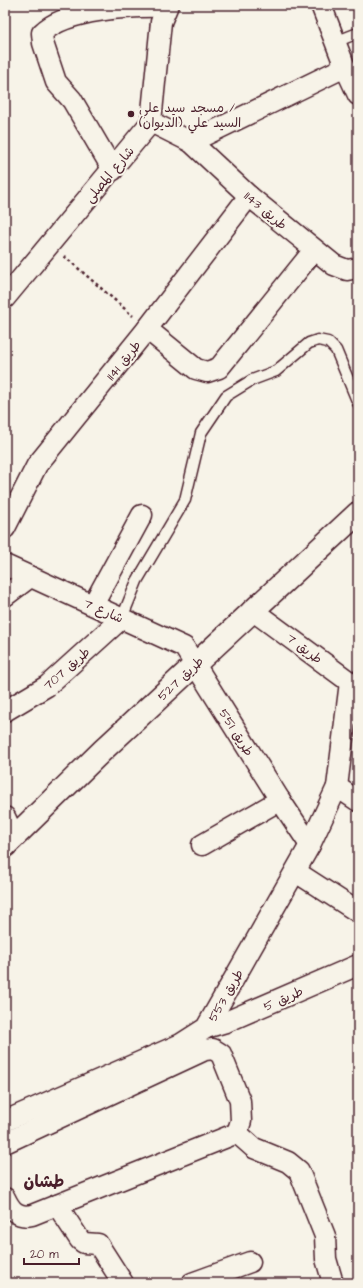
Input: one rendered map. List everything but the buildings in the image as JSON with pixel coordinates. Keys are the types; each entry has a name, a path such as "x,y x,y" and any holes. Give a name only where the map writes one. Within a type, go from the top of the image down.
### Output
{"street":[{"path":"321,5 345,67 358,95"},
{"path":"113,170 72,100 56,82 43,43 42,33 50,26 89,13 136,6 167,6 161,22 152,122"},
{"path":"191,142 345,67"},
{"name":"طريق 1143","path":"152,122 191,142 249,196 334,265 352,269"},
{"name":"شارع المصلى","path":"5,298 152,122"},
{"name":"طريق 1141","path":"5,528 37,465 148,329 249,196"},
{"path":"148,329 196,369 207,372 219,368 314,250"},
{"name":"طريق 527","path":"8,833 358,513"},
{"path":"93,605 142,515"},
{"name":"شارع 7","path":"5,565 184,646 196,662"},
{"path":"5,596 30,577"},
{"name":"طريق 7","path":"252,610 354,685"},
{"name":"طريق 707","path":"5,711 47,686 122,618"},
{"name":"طريق 551","path":"196,662 280,800 310,845"},
{"name":"طريق 553","path":"5,1120 181,1044 206,1028 296,872 337,787 354,685"},
{"path":"337,787 358,801"},
{"path":"202,845 280,800"},
{"path":"296,872 358,912"},
{"name":"طريق 5","path":"206,1028 226,1022 358,965"},
{"path":"5,1143 205,1050 213,1049 221,1054 240,1101 241,1121 237,1133 24,1217 13,1211 5,1198"},
{"path":"237,1133 254,1148 288,1162 299,1171 325,1236 326,1259 333,1283"},
{"path":"57,1205 80,1240 84,1243 98,1244 123,1283"},
{"path":"192,1283 250,1262"}],"lane":[{"path":"336,42 358,33"},
{"path":"122,618 137,581 185,500 201,433 226,396 252,380 276,371 309,343 318,340 328,342 336,350 358,403"}],"path":[{"path":"50,244 148,329"}],"place":[{"name":"مسجد سيد علي / السيد علي (الديوان)","path":"131,114"}],"district":[{"name":"طشان","path":"44,1181"}]}
